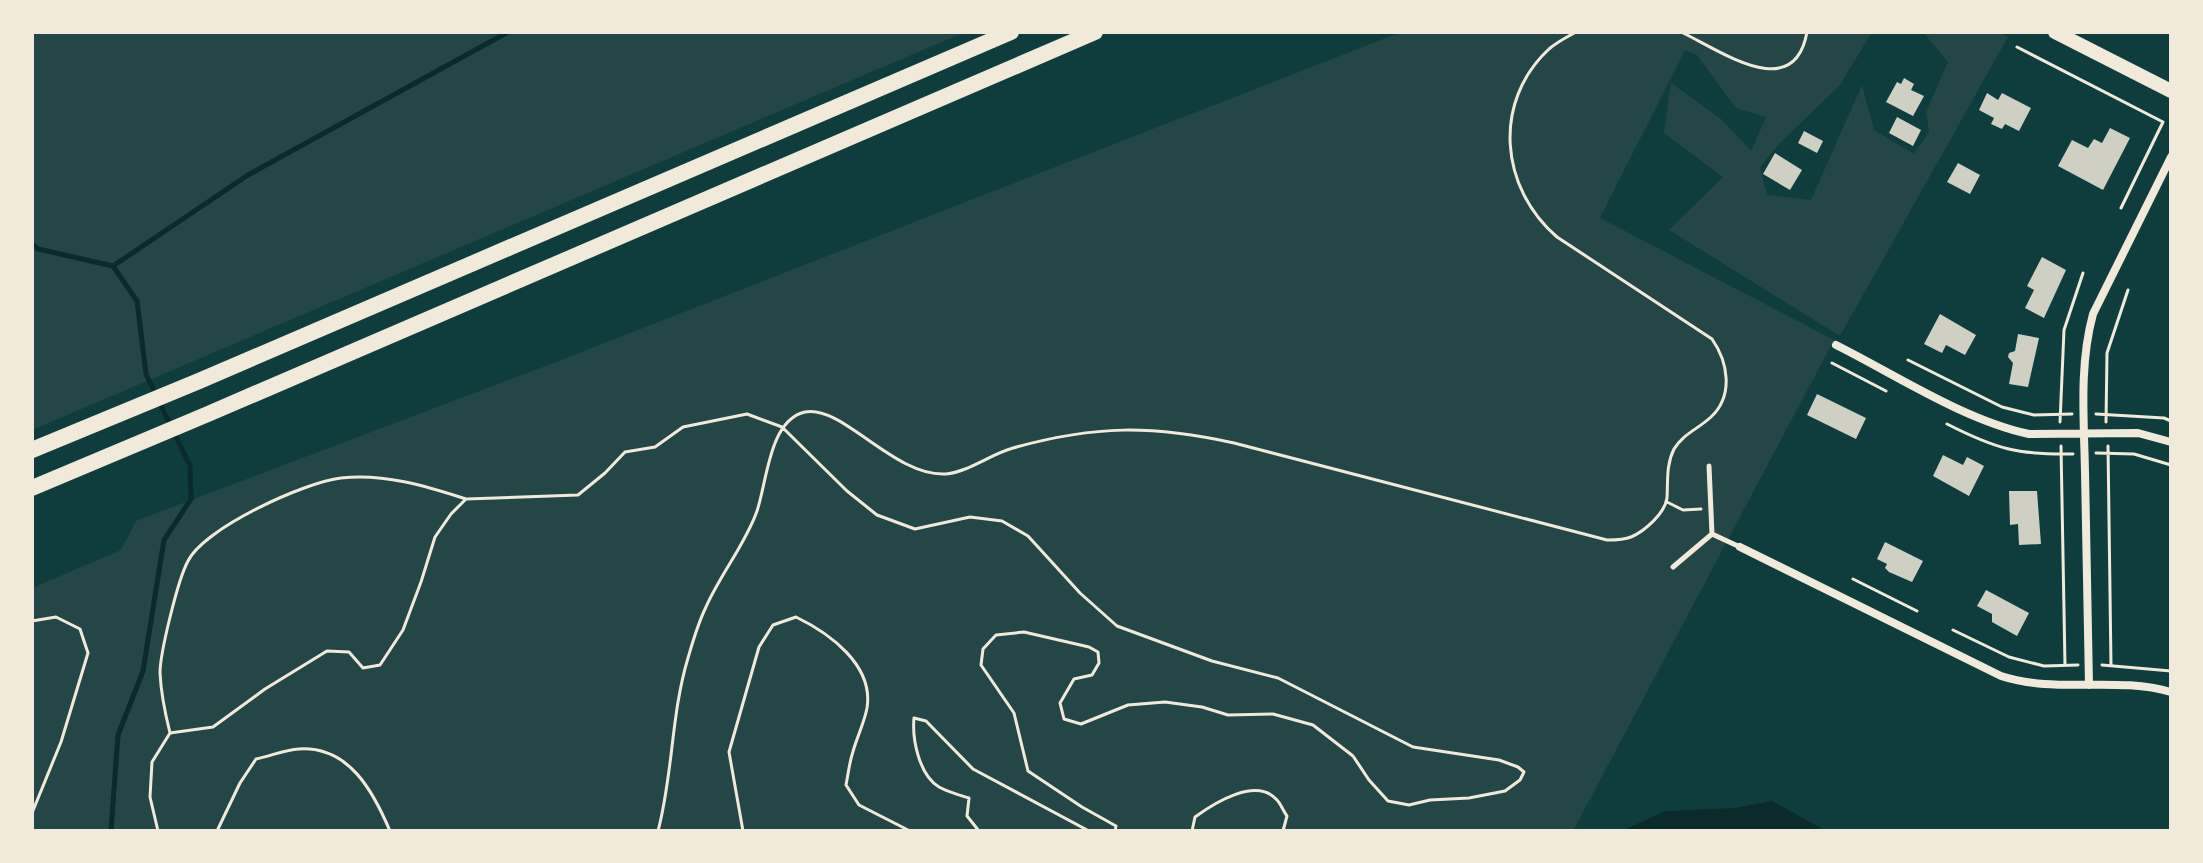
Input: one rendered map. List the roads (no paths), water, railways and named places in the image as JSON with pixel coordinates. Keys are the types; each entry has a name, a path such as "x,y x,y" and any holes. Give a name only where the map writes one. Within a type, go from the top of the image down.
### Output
{"highway":[{"path":"32,450 1011,32"},
{"path":"32,488 1095,32"}],"main road":[{"path":"2055,32 2171,91"}],"street":[{"path":"2089,685 2083,362 2093,314 2171,157"},
{"path":"1836,345 1997,425 2029,434 2138,433 2171,442"},
{"path":"1740,547 2001,676 2032,684 2148,687 2171,692"}],"lane":[{"path":"1709,466 1712,534"},
{"path":"1712,534 1740,547"},
{"path":"1673,567 1712,534"}],"waterway":[{"path":"113,266 248,175 508,32"},
{"path":"32,244 38,249 113,266 137,301 146,374 190,466 191,499 164,540 143,671 118,735 111,831"}]}
